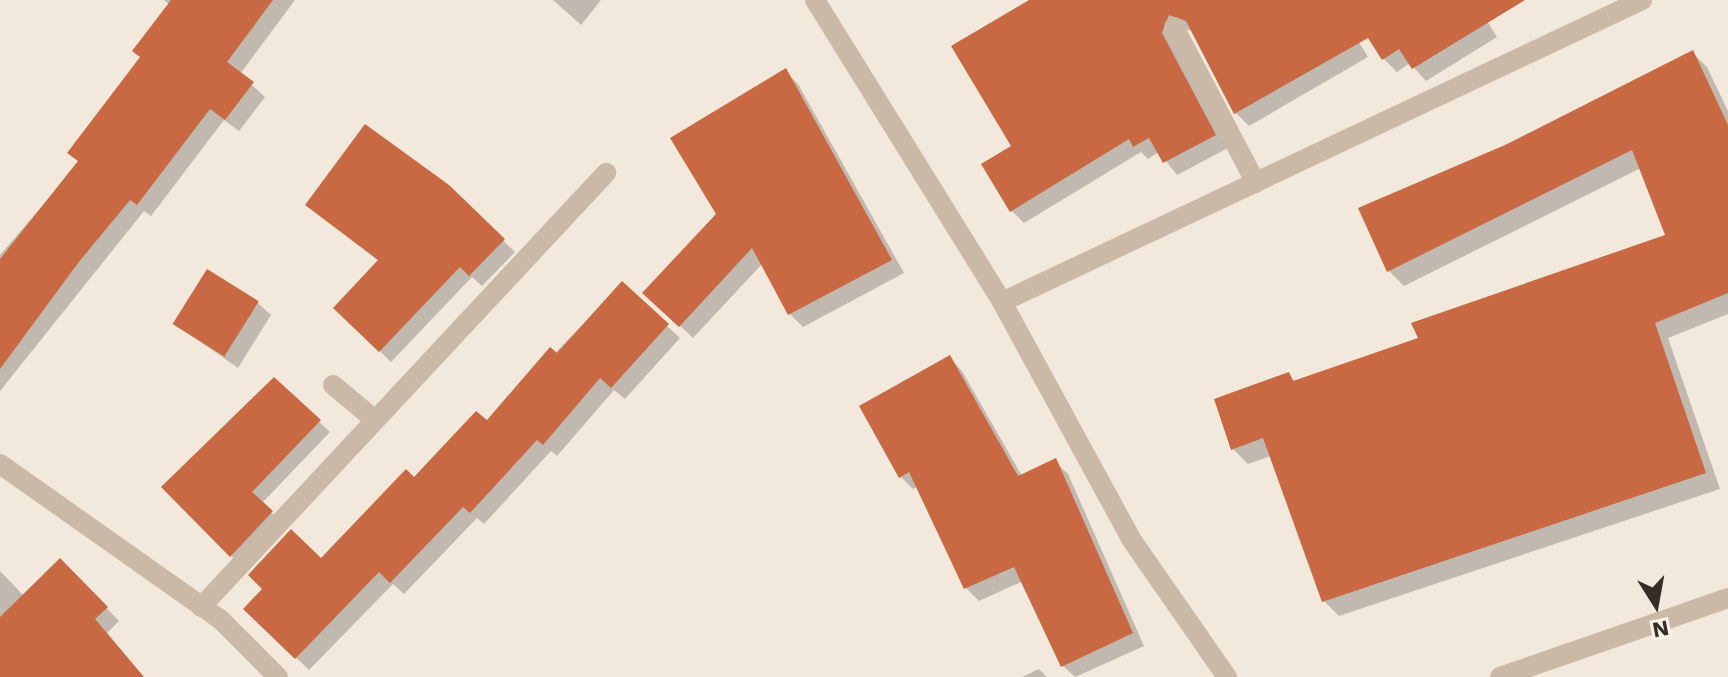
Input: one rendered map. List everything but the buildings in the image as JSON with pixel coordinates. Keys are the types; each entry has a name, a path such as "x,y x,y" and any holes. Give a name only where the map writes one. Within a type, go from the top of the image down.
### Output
{"street":[{"path":"815,0 1002,302 1131,539 1227,677"},
{"path":"1002,302 1642,0"},
{"path":"1174,27 1256,183"},
{"path":"201,607 606,173"},
{"path":"333,385 375,420"},
{"path":"0,464 201,607 278,677"},
{"path":"1500,677 1728,598"}]}
